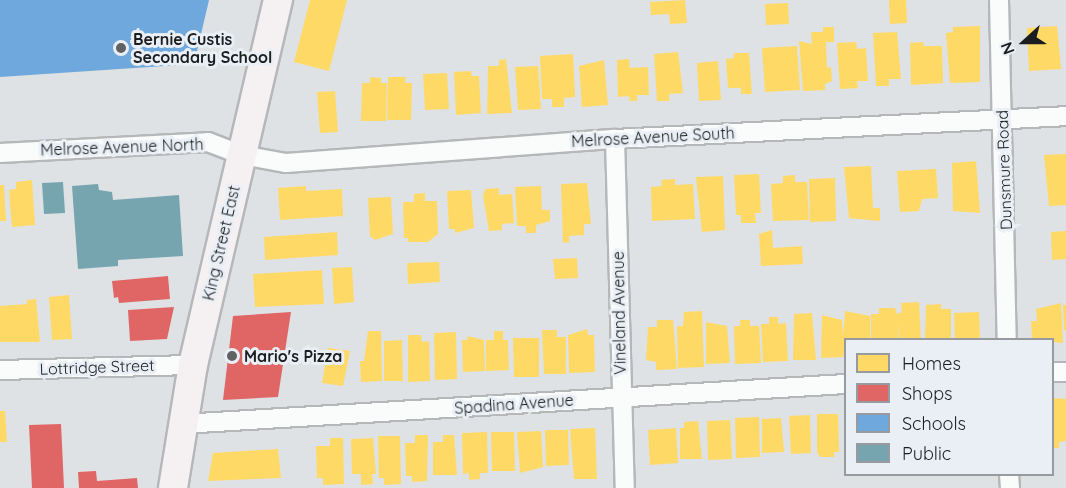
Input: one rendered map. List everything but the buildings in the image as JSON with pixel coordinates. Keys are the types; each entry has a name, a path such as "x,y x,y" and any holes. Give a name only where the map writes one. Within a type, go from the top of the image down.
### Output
{"main road":[{"name":"King Street East","path":"173,488 193,364 278,0"}],"street":[{"name":"Dunsmure Road","path":"999,0 1007,338"},
{"name":"Melrose Avenue South","path":"242,155 286,163 615,139 1066,116"},
{"name":"Vineland Avenue","path":"615,139 625,488"},
{"name":"Melrose Avenue North","path":"0,153 190,141 208,142 242,155"},
{"name":"Lottridge Street","path":"0,370 193,364"},
{"name":"Spadina Avenue","path":"182,424 844,384"}],"place":[{"name":"Bernie Custis Secondary School","path":"121,48"},
{"name":"Mario's Pizza","path":"232,356"}]}
